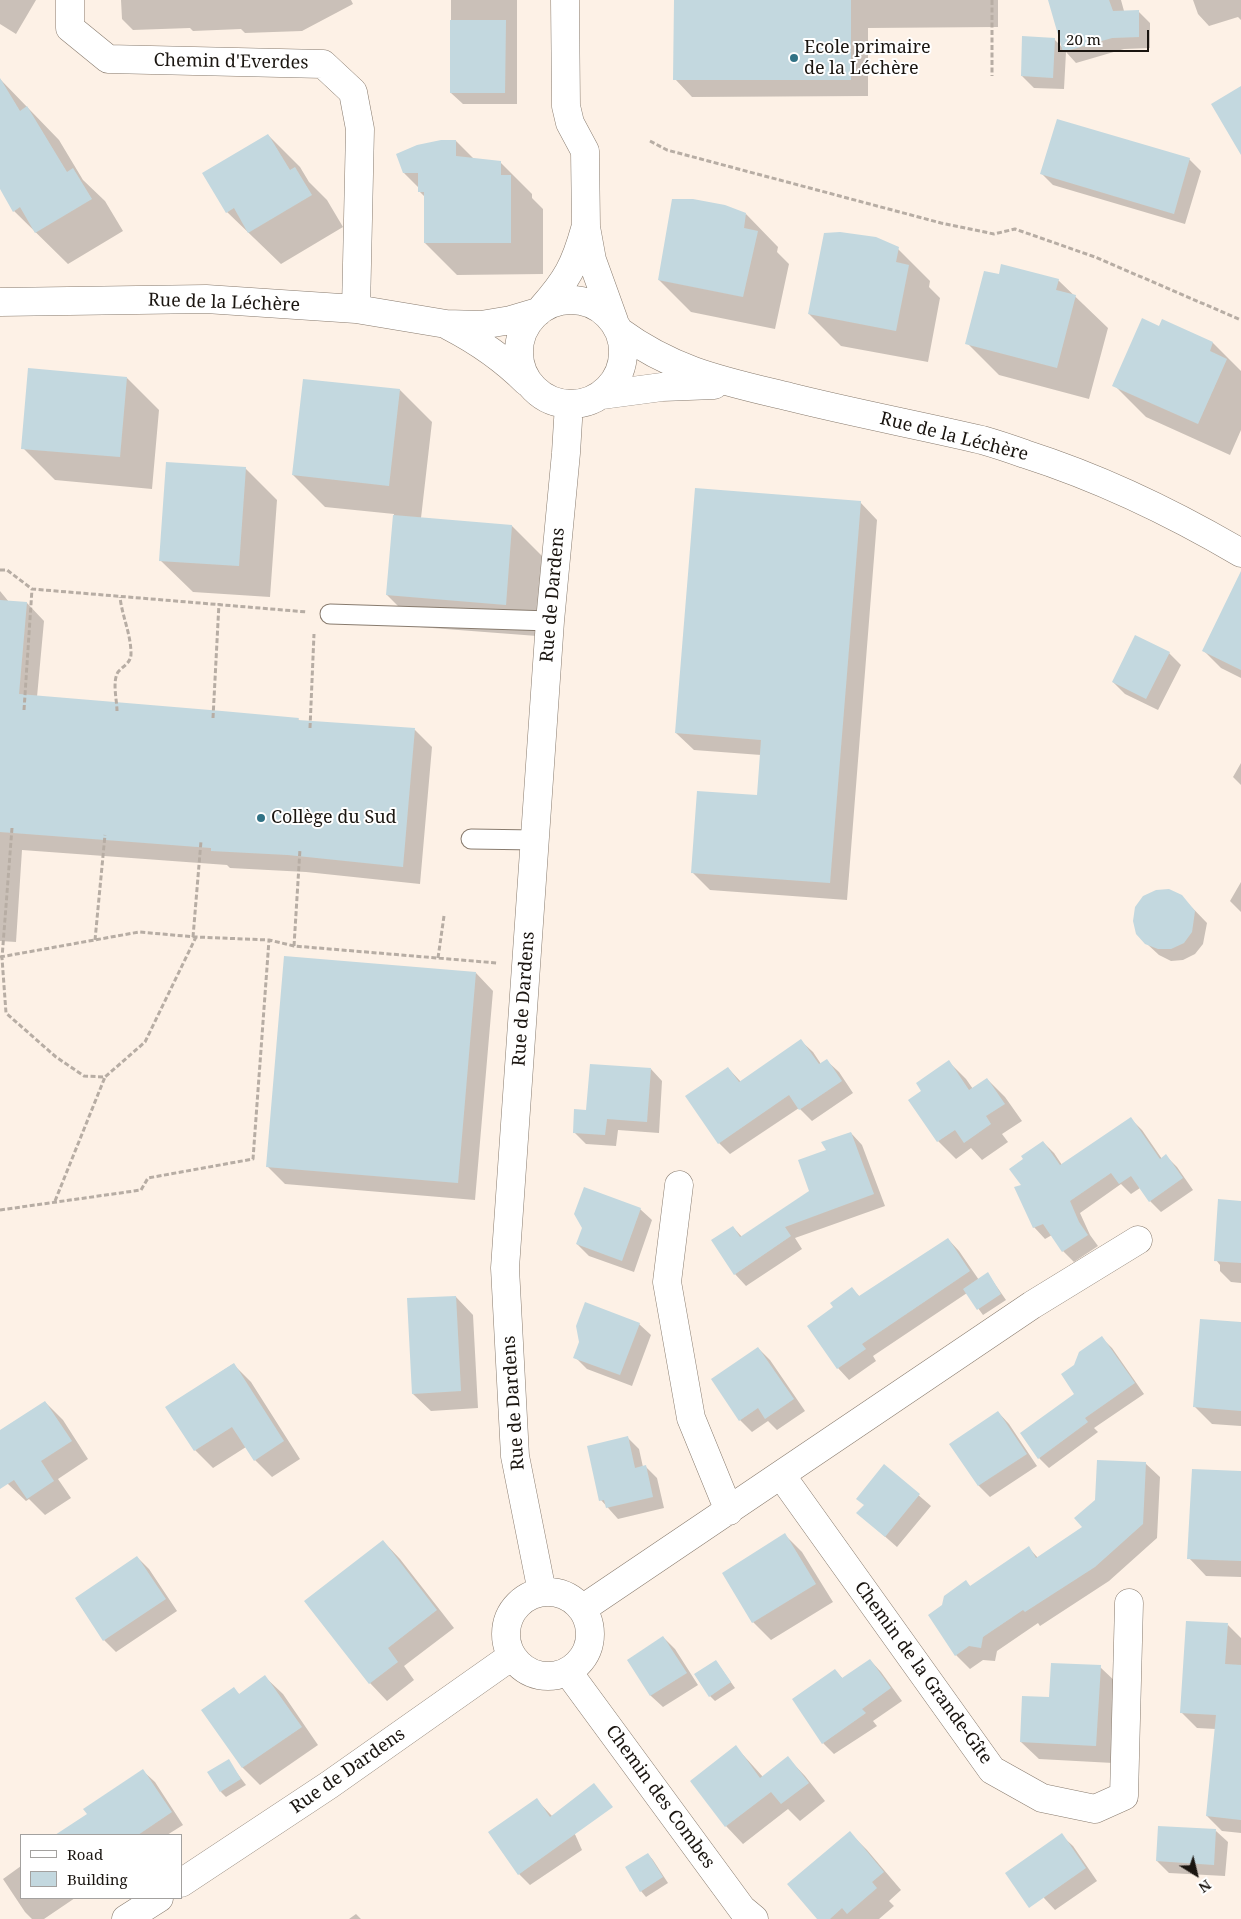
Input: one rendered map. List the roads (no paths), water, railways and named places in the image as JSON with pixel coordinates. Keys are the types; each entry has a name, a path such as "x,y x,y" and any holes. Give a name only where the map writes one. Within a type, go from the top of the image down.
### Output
{"street":[{"name":"Chemin d'Everdes","path":"70,0 70,28 108,59 323,64 353,92 360,130 356,309"},
{"path":"565,0 566,106 570,123 585,151 586,227 592,260 623,350 622,367 614,382 602,395 585,402 568,404 548,399 531,386 522,371 519,354 521,337 529,322 562,286 577,258 586,227"},
{"name":"Rue de la Léchère","path":"0,302 206,299 356,309 446,324 481,325 511,320 540,310"},
{"path":"540,310 555,302 570,299 586,302 601,309 616,326"},
{"name":"Rue de la Léchère","path":"446,324 477,340 506,361 531,386"},
{"name":"Rue de la Léchère","path":"616,326 642,347 668,361 701,375 855,413 984,440 1063,466 1161,510 1241,553"},
{"name":"Rue de la Léchère","path":"602,395 662,387 738,385"},
{"name":"Rue de Dardens","path":"542,1592 515,1456 505,1268 550,621 566,453 568,404"},
{"path":"679,1185 667,1282 691,1418 729,1510"},
{"path":"582,1609 1032,1305 1138,1240"},
{"name":"Chemin de la Grande-Gîte","path":"781,1475 992,1770 1042,1798 1095,1809 1124,1796 1130,1603"},
{"path":"542,1592 557,1593 571,1598 582,1609 590,1625 590,1643 582,1660 568,1672 553,1676 537,1676 523,1668 512,1656 506,1638 509,1618 521,1601 542,1592"},
{"name":"Rue de Dardens","path":"182,1882 329,1785 512,1656"},
{"name":"Chemin des Combes","path":"568,1672 745,1916"},
{"path":"126,1919 157,1899"}],"lane":[{"path":"323,613 550,621"},
{"path":"471,839 535,840"}],"place":[{"name":"Ecole primaire de la Léchère","path":"794,58"},
{"name":"Collège du Sud","path":"261,818"}]}
